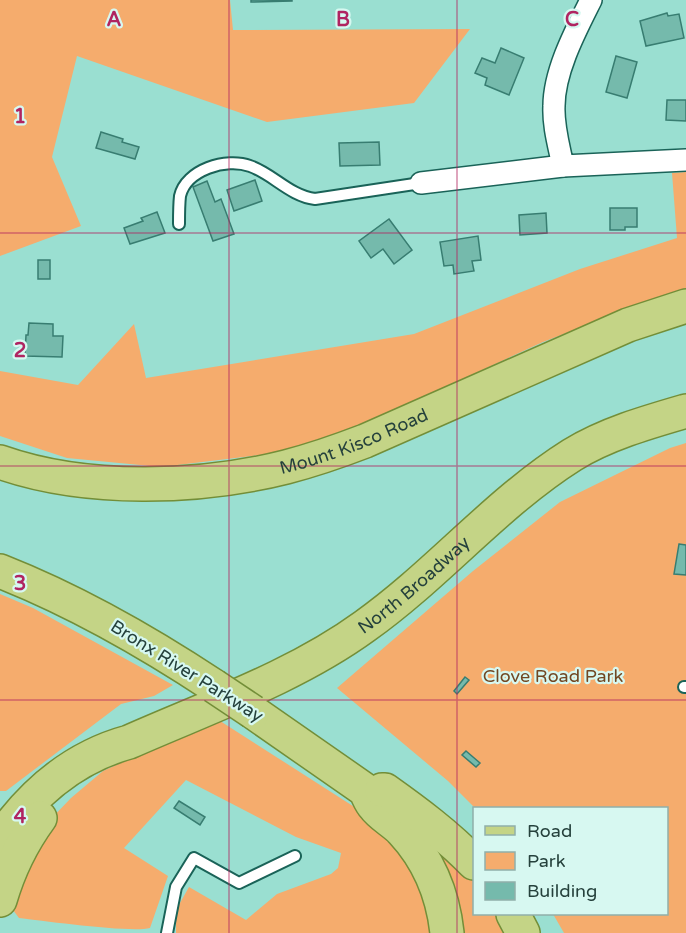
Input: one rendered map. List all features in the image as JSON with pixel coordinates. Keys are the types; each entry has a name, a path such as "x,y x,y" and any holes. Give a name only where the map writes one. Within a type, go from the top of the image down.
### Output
{"main road":[{"name":"Mount Kisco Road","path":"0,462 63,477 122,483 204,480 285,468 345,448 628,325 686,306"},
{"name":"North Broadway","path":"0,839 26,805 52,781 81,762 110,747 129,742 276,677 320,655 359,630 404,595 533,483 573,454 613,436 686,411"},
{"name":"Bronx River Parkway","path":"0,571 74,603 169,656 365,790 374,806 405,834 424,859 440,895 447,933"},
{"name":"North Broadway","path":"0,900 16,854 40,818 73,784 129,742"},
{"name":"Bronx River Parkway","path":"365,790 385,790 454,843 473,862"},
{"path":"514,915 523,933"}],"street":[{"path":"563,166 555,129 554,105 557,87 573,37 591,0"},
{"path":"421,183 563,166 686,160"}],"lane":[{"path":"179,224 180,196 184,187 194,175 204,169 222,165 247,165 267,174 305,198 315,199 421,183"},
{"path":"167,933 176,887 194,858 239,884 295,856"}],"green space":[{"path":"0,0 230,0 233,30 470,29 414,103 267,122 77,56 52,157 81,226 0,256"},
{"path":"686,172 686,288 543,342 378,418 284,452 161,467 67,458 0,436 0,371 78,385 134,324 146,378 414,334 580,269 677,238 672,173"},
{"name":"Clove Road Park","path":"686,443 686,933 564,933 554,915 668,915 668,807 474,807 448,781 337,688 473,571 560,502 670,448"},
{"path":"0,594 33,608 173,685 154,696 121,704 6,791 0,791"},
{"path":"217,719 356,808 417,868 436,933 176,933 176,910 189,887 246,920 277,894 331,874 338,868 341,853 296,837 186,780 124,848 168,876 150,928 107,928 19,918 13,910 12,898 48,822 71,798 103,771"},
{"path":"393,812 473,877 473,915 502,915 511,933 454,933"}],"building":[{"path":"251,0 292,0 292,1 251,2"},
{"path":"667,13 668,16 679,14 684,38 646,46 640,21"},
{"path":"501,48 524,58 509,95 485,85 487,78 475,73 482,58 495,63"},
{"path":"616,56 637,62 627,98 606,92"},
{"path":"667,100 686,100 686,121 666,120"},
{"path":"101,132 139,147 135,159 96,148"},
{"path":"379,142 380,165 340,166 339,143"},
{"path":"255,180 262,201 234,211 227,190"},
{"path":"207,181 215,202 221,199 234,234 213,241 193,187"},
{"path":"610,208 637,208 637,227 610,230"},
{"path":"157,212 165,233 130,244 124,228 143,221 141,218"},
{"path":"546,213 547,233 520,235 519,215"},
{"path":"389,219 412,250 394,264 383,249 371,258 359,241"},
{"path":"478,236 481,260 472,261 474,271 454,274 453,265 444,266 440,242"},
{"path":"38,260 50,260 50,279 38,279"},
{"path":"29,323 53,324 53,336 63,336 62,357 25,356"},
{"path":"679,544 686,545 686,575 674,574"},
{"path":"465,677 469,680 457,694 454,691"},
{"path":"466,751 480,763 476,767 462,755"},
{"path":"179,801 205,817 200,825 174,808"}]}
